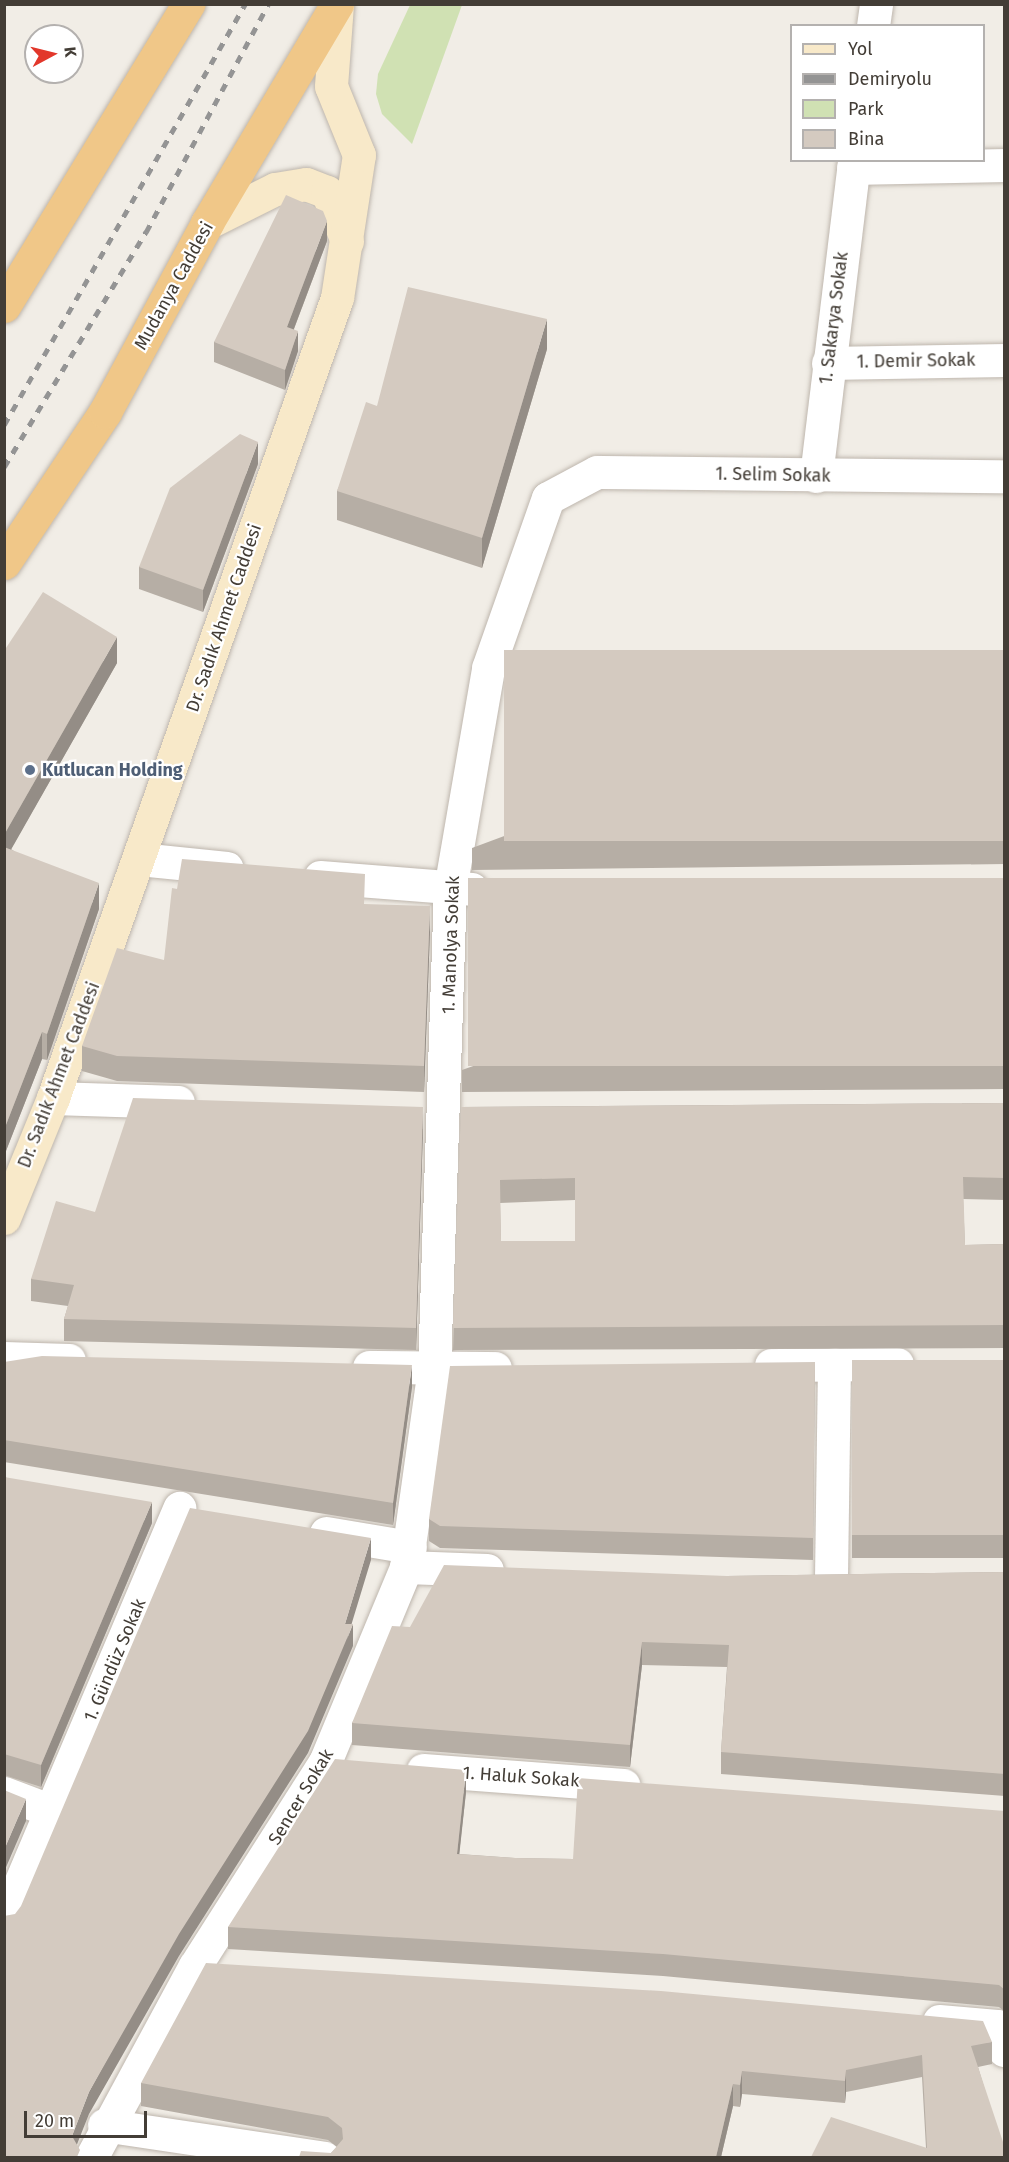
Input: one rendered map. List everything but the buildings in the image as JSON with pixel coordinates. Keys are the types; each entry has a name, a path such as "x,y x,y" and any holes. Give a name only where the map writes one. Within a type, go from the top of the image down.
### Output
{"highway":[{"path":"4,306 188,4"},
{"name":"Mudanya Caddesi","path":"4,563 105,412 207,223 337,5"}],"main road":[{"name":"Dr. Sadık Ahmet Caddesi","path":"4,1218 53,1098 337,298 349,248 359,155 331,86 337,5"},
{"path":"207,223 275,189 306,184 327,192 339,213 349,248"}],"street":[{"path":"873,24 876,4"},
{"path":"854,164 1005,165"},
{"name":"1. Sakarya Sokak","path":"816,476 854,164"},
{"name":"1. Demir Sokak","path":"828,363 1005,360"},
{"name":"1. Selim Sokak","path":"548,498 597,472 816,476 1005,476"},
{"name":"1. Manolya Sokak","path":"434,1369 457,1111 450,889 488,668 548,498"},
{"path":"488,668 524,667"},
{"path":"139,859 254,870"},
{"path":"289,874 450,889 509,888"},
{"path":"53,1098 207,1103"},
{"path":"410,1110 457,1111"},
{"path":"4,1358 100,1360"},
{"path":"831,1578 834,1364"},
{"path":"740,1365 925,1364"},
{"path":"339,1366 434,1369 528,1368"},
{"name":"Sencer Sokak","path":"91,2157 104,2126 195,1966 326,1762 408,1557 434,1369"},
{"path":"144,1503 213,1514"},
{"name":"1. Gündüz Sokak","path":"4,1921 178,1509"},
{"path":"294,1528 408,1557 513,1572"},
{"path":"796,1579 866,1578"},
{"path":"326,1762 361,1765"},
{"name":"1. Haluk Sokak","path":"397,1768 659,1788"},
{"path":"4,1793 52,1811"},
{"path":"195,1966 231,1968"},
{"path":"904,2018 997,2026 1005,2050"},
{"path":"104,2126 325,2157"}],"green space":[{"path":"410,5 462,5 412,144 382,114 376,94 378,74"}],"railway":[{"path":"4,425 245,4"},
{"path":"4,467 146,232 268,4"}],"place":[{"name":"Kutlucan Holding","path":"30,770"}]}
